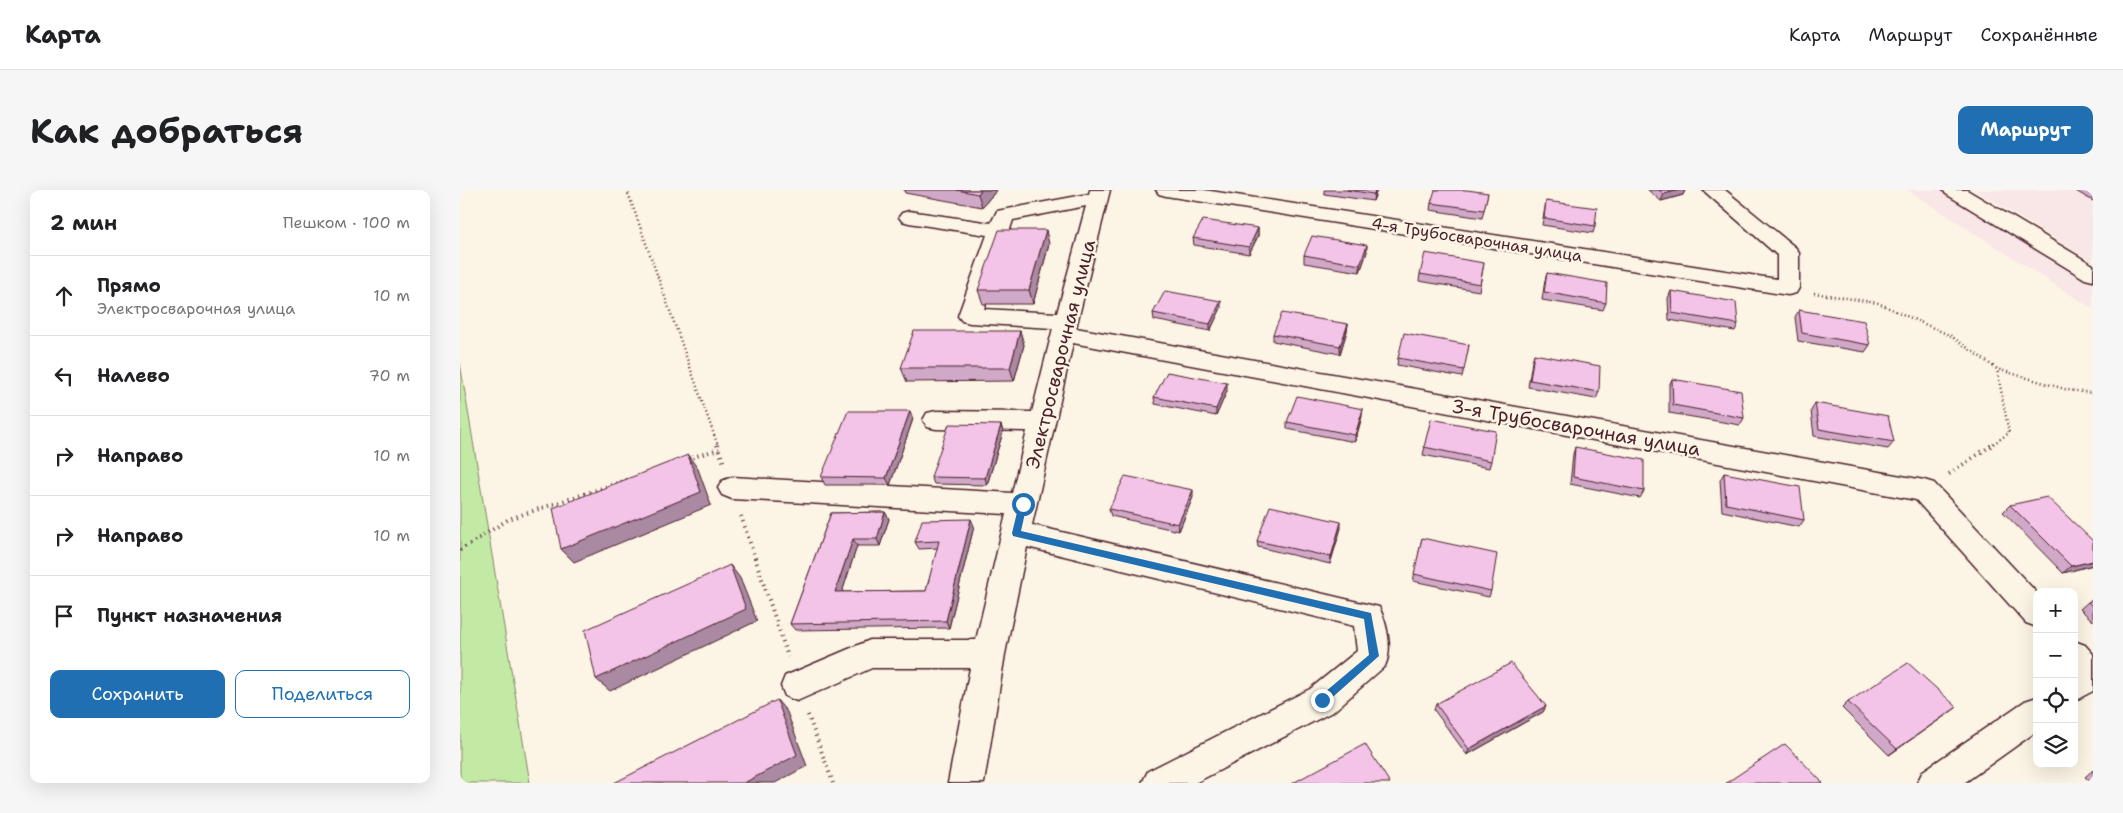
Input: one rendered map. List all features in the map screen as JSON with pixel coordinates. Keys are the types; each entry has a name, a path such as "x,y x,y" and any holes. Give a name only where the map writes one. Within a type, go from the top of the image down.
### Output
{"street":[{"name":"4-я Трубосварочная улица","path":"1166,190 1788,288"},
{"path":"1714,190 1788,253 1788,288"},
{"path":"1953,190 2093,274"},
{"path":"909,217 999,230 1004,215 1099,194"},
{"name":"Электросварочная улица","path":"966,783 989,654 1065,327 1099,194"},
{"name":"3-я Трубосварочная улица","path":"999,230 970,316 1065,327 1924,491"},
{"path":"936,420 1043,422"},
{"path":"732,488 1020,519 1368,616 1374,656 1322,700 1160,783"},
{"path":"1924,491 2033,610"},
{"path":"797,686 870,654 989,654"},
{"path":"1935,783 2033,715"}],"path":[{"path":"1788,288 1878,303 1951,336 1997,369 2068,390 2093,393"},
{"path":"1924,491 2009,433 1997,369"},
{"path":"682,461 719,449"},
{"path":"460,550 509,519 637,476"}],"shaded area":[{"path":"1907,190 1959,190 2093,272 2093,309"},
{"path":"1975,190 2093,190 2093,262"}],"green space":[{"path":"460,363 530,783 460,783"}],"building":[{"path":"957,190 981,190 978,194"},
{"path":"1347,190 1375,190 1374,194"},
{"path":"1435,190 1467,190 1488,193 1484,210 1431,203"},
{"path":"1659,190 1679,190 1664,194"},
{"path":"1546,201 1597,208 1595,226 1544,218"},
{"path":"1203,220 1258,228 1249,247 1193,238"},
{"path":"999,230 1046,230 1029,290 978,290"},
{"path":"1312,236 1367,245 1360,265 1304,255"},
{"path":"1425,253 1484,263 1480,284 1420,274"},
{"path":"1547,273 1607,283 1606,303 1544,292"},
{"path":"1165,291 1221,301 1210,324 1153,313"},
{"path":"1671,291 1736,302 1738,324 1672,313"},
{"path":"1799,310 1864,321 1870,345 1802,333"},
{"path":"1282,313 1348,324 1340,346 1273,334"},
{"path":"914,331 1020,331 1010,368 901,368"},
{"path":"1404,333 1469,345 1464,370 1398,358"},
{"path":"1534,354 1600,366 1599,392 1530,380"},
{"path":"1167,372 1227,383 1216,409 1154,397"},
{"path":"1672,379 1741,391 1744,418 1673,405"},
{"path":"1297,396 1363,409 1355,435 1287,422"},
{"path":"1815,403 1888,416 1894,442 1819,429"},
{"path":"848,411 910,411 886,478 821,477"},
{"path":"1431,419 1496,431 1491,461 1424,447"},
{"path":"949,424 1001,425 985,478 931,477"},
{"path":"1575,447 1644,460 1644,491 1573,477"},
{"path":"688,455 701,492 561,549 553,508"},
{"path":"1724,473 1800,487 1804,520 1726,504"},
{"path":"1125,476 1193,490 1178,524 1109,509"},
{"path":"2047,497 2093,541 2093,561 2071,566 2010,505"},
{"path":"1270,506 1341,522 1331,557 1257,541"},
{"path":"885,512 877,539 853,539 835,592 926,591 939,541 915,542 922,520 971,519 946,621 790,624 831,513"},
{"path":"1422,538 1497,554 1491,591 1414,574"},
{"path":"730,565 746,609 596,679 585,630"},
{"path":"2093,600 2093,607 2088,602"},
{"path":"1511,663 1546,706 1469,749 1436,704"},
{"path":"1908,663 1957,707 1897,749 1848,702"},
{"path":"777,700 797,755 744,783 614,783"},
{"path":"1365,744 1390,783 1293,783"},
{"path":"1785,744 1823,783 1726,783"}],"route":[{"path":"1023,504 1016,533 1368,616 1374,656 1322,700"}]}
